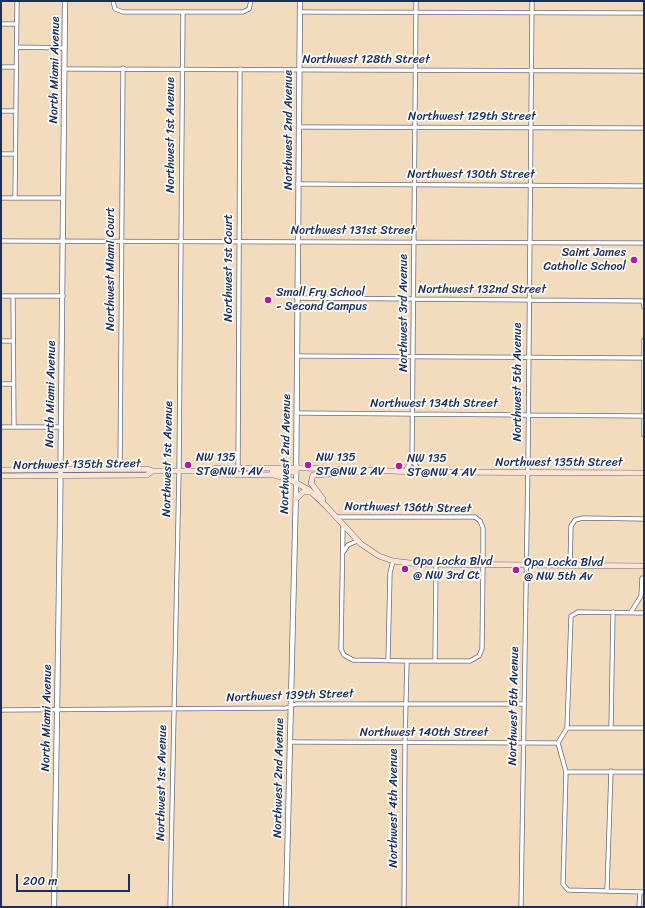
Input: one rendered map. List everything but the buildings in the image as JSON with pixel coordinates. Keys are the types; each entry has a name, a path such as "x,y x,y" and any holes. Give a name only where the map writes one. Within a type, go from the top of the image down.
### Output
{"main road":[{"name":"Northwest 135th Street","path":"1,470 147,469 152,471 210,471 216,468 238,468 420,472 644,474"},
{"path":"96,475 102,472 118,472 120,469"},
{"path":"265,474 296,470"},
{"path":"366,470 353,473 313,475 310,480 311,484 326,506 357,541 374,553 393,561 436,564 644,566"},
{"name":"Northwest 135th Street","path":"1,476 147,475 152,471"},
{"name":"Northwest 135th Street","path":"210,471 216,474 265,474 284,477 296,482 312,493 326,506"},
{"path":"296,499 303,492 312,493"}],"street":[{"path":"15,197 17,1"},
{"name":"North Miami Avenue","path":"54,907 63,296 65,1"},
{"path":"113,1 115,9 123,12 243,12 249,9 251,1"},
{"name":"Northwest 2nd Avenue","path":"286,907 296,499 300,1"},
{"path":"415,70 416,1"},
{"name":"Northwest 5th Avenue","path":"521,907 523,704 527,565 532,1"},
{"name":"Northwest 1st Avenue","path":"170,907 178,471 181,242 181,68 183,12"},
{"path":"300,12 644,13"},
{"path":"1,24 16,24"},
{"path":"17,47 65,48"},
{"path":"1,67 16,67"},
{"name":"Northwest 128th Street","path":"65,68 644,71"},
{"name":"Northwest Miami Court","path":"120,469 123,68"},
{"name":"Northwest 1st Court","path":"238,468 240,69"},
{"name":"Northwest 3rd Avenue","path":"412,460 414,357 415,70"},
{"path":"1,111 16,111"},
{"name":"Northwest 129th Street","path":"299,127 415,126 644,128"},
{"path":"1,154 15,154"},
{"name":"Northwest 130th Street","path":"298,184 644,186"},
{"path":"1,198 63,198"},
{"name":"Northwest 131st Street","path":"1,241 644,243"},
{"path":"1,296 63,296"},
{"path":"14,296 14,427"},
{"name":"Northwest 132nd Street","path":"298,298 643,301 644,307"},
{"path":"644,340 644,434"},
{"path":"1,341 13,341"},
{"path":"297,356 644,358"},
{"path":"1,384 13,384"},
{"name":"Northwest 134th Street","path":"297,413 643,416"},
{"path":"1,427 61,426"},
{"path":"405,471 412,460 420,472"},
{"name":"Northwest 136th Street","path":"336,517 475,517 480,520 484,528 483,564"},
{"path":"570,565 571,526 573,521 579,518 644,519"},
{"path":"343,526 344,552 341,649 344,655 353,660 470,661 476,659 482,649 483,564"},
{"path":"344,552 348,545 357,541"},
{"path":"388,660 390,573 393,561"},
{"path":"434,660 436,564"},
{"path":"631,612 641,596 642,578"},
{"path":"639,907 642,892 568,890 563,884 566,772 558,744 566,728 571,616 578,612 643,612"},
{"path":"611,727 613,612"},
{"name":"Northwest 4th Avenue","path":"404,907 407,660"},
{"name":"Northwest 139th Street","path":"1,710 286,708 296,704 523,704"},
{"path":"566,728 644,728"},
{"name":"Northwest 140th Street","path":"290,742 558,744"},
{"path":"608,890 611,771"},
{"path":"566,772 644,772"}],"place":[{"name":"Saint James Catholic School","path":"634,260"},
{"name":"Small Fry School - Second Campus","path":"268,300"},
{"name":"NW 135 ST@NW 1 AV","path":"188,465"},
{"name":"NW 135 ST@NW 2 AV","path":"308,465"},
{"name":"NW 135 ST@NW 4 AV","path":"399,466"},
{"name":"Opa Locka Blvd @ NW 3rd Ct","path":"405,569"},
{"name":"Opa Locka Blvd @ NW 5th Av","path":"516,570"}]}
